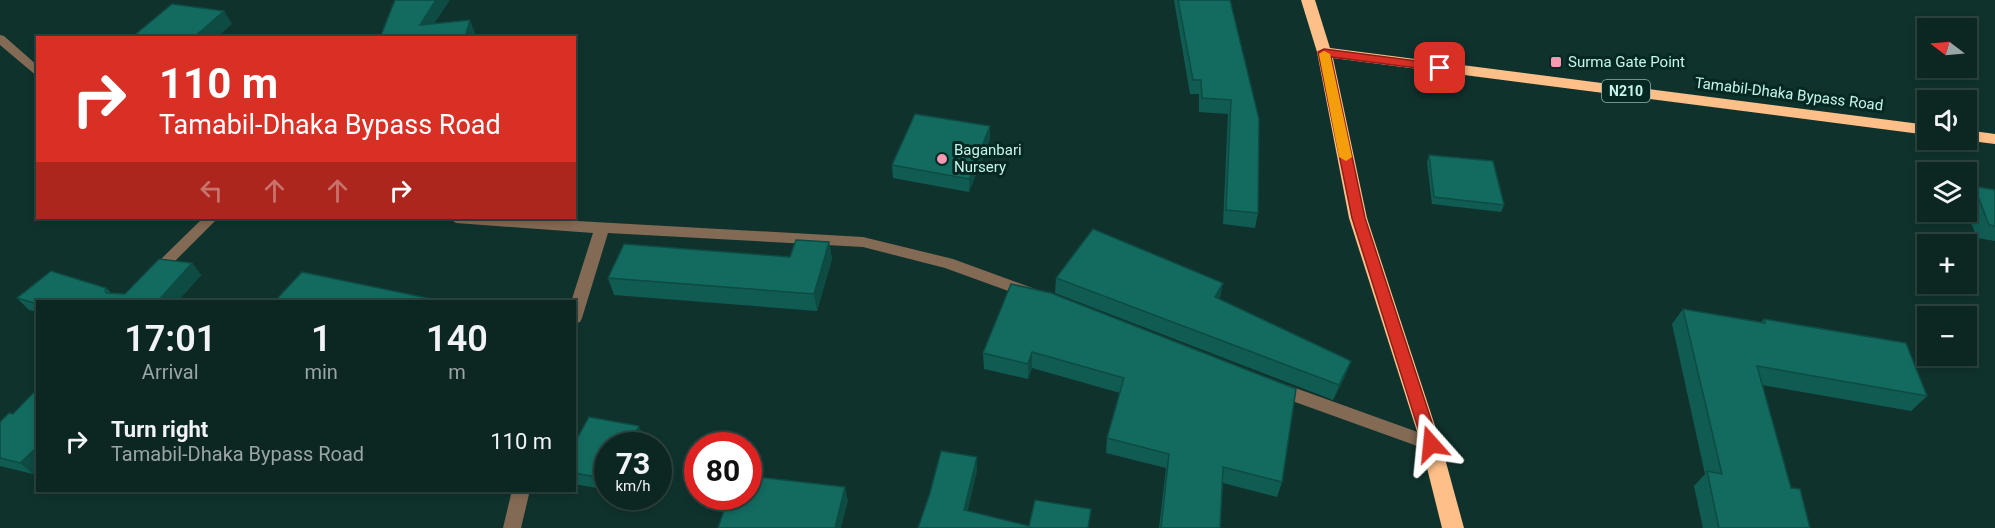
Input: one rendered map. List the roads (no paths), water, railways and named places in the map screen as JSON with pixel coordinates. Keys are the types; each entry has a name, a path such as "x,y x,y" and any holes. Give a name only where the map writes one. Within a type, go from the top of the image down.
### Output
{"highway":[{"path":"1308,0 1324,52 1358,218 1431,444 1453,528"},
{"name":"Tamabil-Dhaka Bypass Road","path":"1324,52 1917,129"},
{"path":"1977,137 1995,139"}],"street":[{"path":"0,39 36,71"},
{"path":"126,300 210,219"},
{"path":"471,219 863,242 948,263 1045,298"},
{"path":"576,312 602,228"},
{"path":"1261,382 1431,444"},
{"path":"512,528 520,492"}],"place":[{"name":"Surma Gate Point","path":"1556,62"},
{"name":"Baganbari Nursery","path":"942,159"}]}
